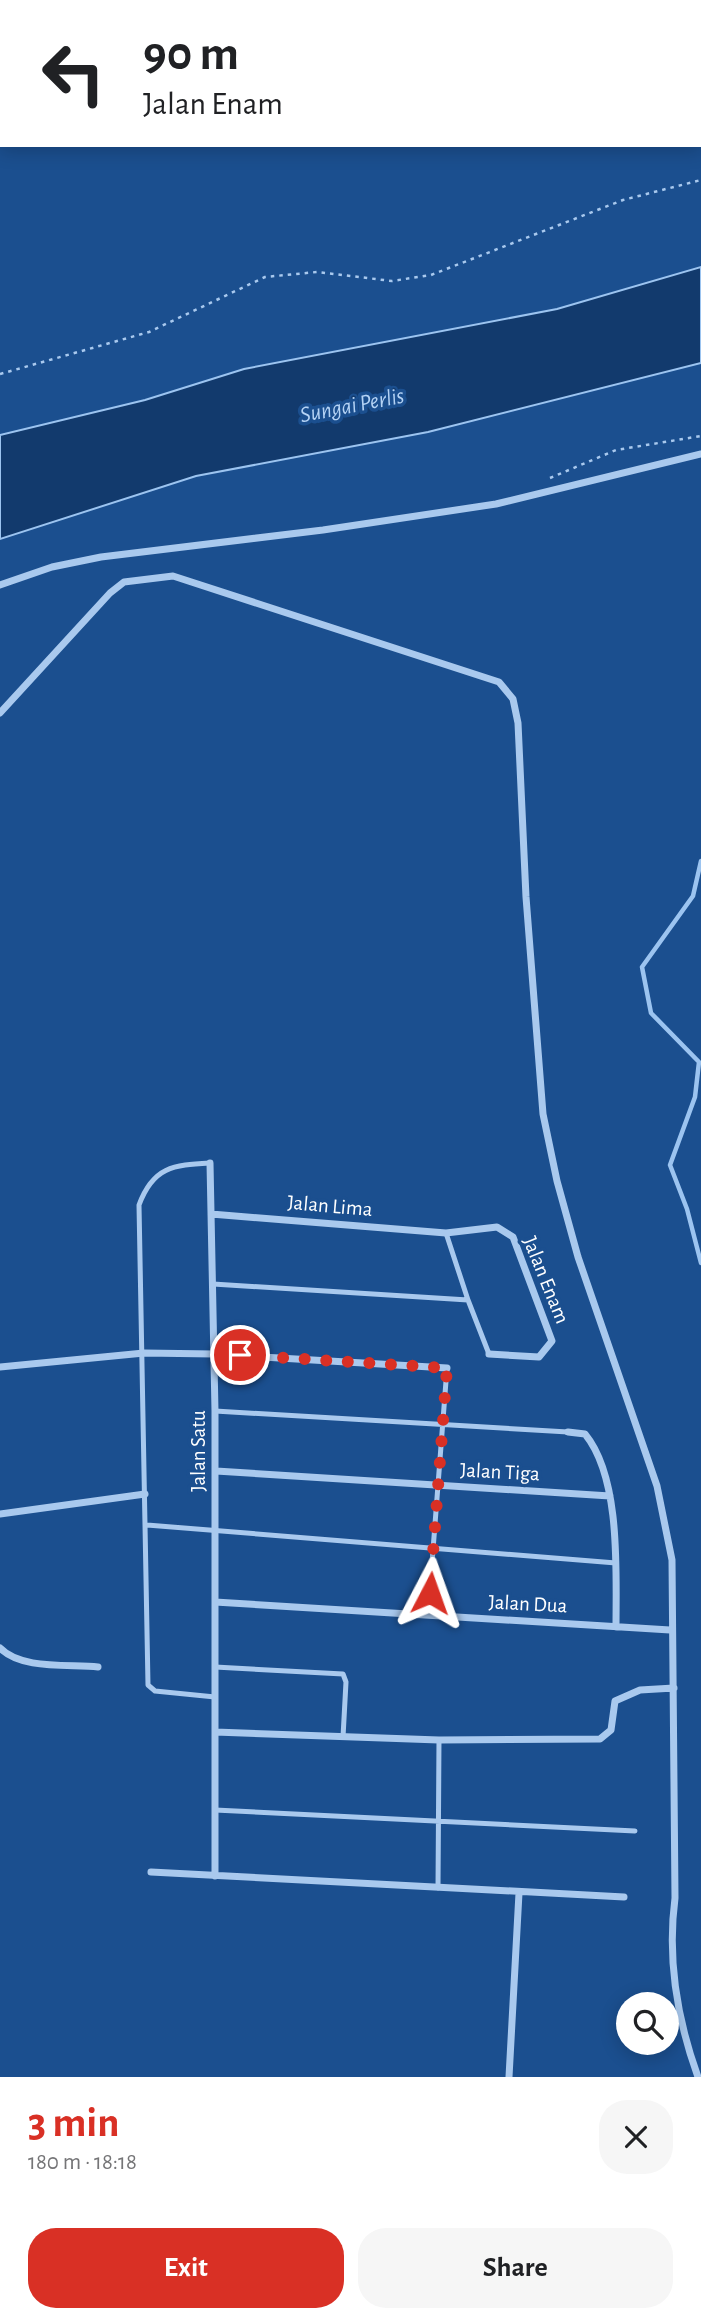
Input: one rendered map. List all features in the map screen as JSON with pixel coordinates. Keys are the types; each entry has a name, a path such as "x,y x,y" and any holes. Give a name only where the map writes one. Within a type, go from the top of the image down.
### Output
{"street":[{"path":"0,585 52,567 101,557 323,530 496,504 701,454"},
{"path":"0,713 110,593 124,582 150,577 187,579 499,682 508,691 516,708 518,723 526,897 543,1114 557,1181 578,1256 657,1486 672,1560 670,1630 674,1688 675,1898 670,1935 671,1965 686,2044 698,2077"},
{"name":"Jalan Satu","path":"211,1163 216,1471 215,1876"},
{"name":"Jalan Lima","path":"211,1214 446,1233"},
{"name":"Jalan Enam","path":"446,1233 497,1227 513,1237 552,1341 539,1357 489,1354"},
{"path":"0,1367 144,1353 214,1354 447,1368"},
{"path":"568,1432 585,1434 593,1443 610,1496 616,1563 616,1627"},
{"name":"Jalan Tiga","path":"216,1471 610,1496"},
{"path":"0,1514 145,1494"},
{"name":"Jalan Dua","path":"215,1602 670,1630"},
{"path":"0,1648 7,1655 23,1660 98,1667"},
{"path":"215,1732 439,1740 600,1739 611,1730 615,1701 640,1690 674,1688"},
{"path":"151,1872 624,1897"},
{"path":"509,2077 519,1893"}],"lane":[{"path":"211,1163 177,1165 160,1174 147,1185 139,1205 144,1353 148,1685 155,1691 215,1697"},
{"path":"446,1233 489,1354"},
{"path":"213,1284 468,1300"},
{"path":"428,1615 447,1368"},
{"path":"215,1411 568,1432"},
{"path":"147,1525 616,1563"},
{"path":"215,1667 343,1674 346,1682 343,1737"},
{"path":"438,1888 439,1740"},
{"path":"215,1810 635,1831"}],"path":[{"path":"0,374 149,332 265,277 317,272 392,281 431,275 623,200 701,180"},
{"path":"548,478 616,450 701,436"}],"water":[{"name":"Sungai Perlis","path":"701,267 701,363 428,432 196,476 0,539 0,435 145,400 244,369 557,309"}],"waterway":[{"path":"701,861 693,896 642,967 651,1013 699,1062 695,1097 670,1165 687,1209 701,1263"}],"route":[{"path":"240,1355 447,1368 430,1593"}]}
